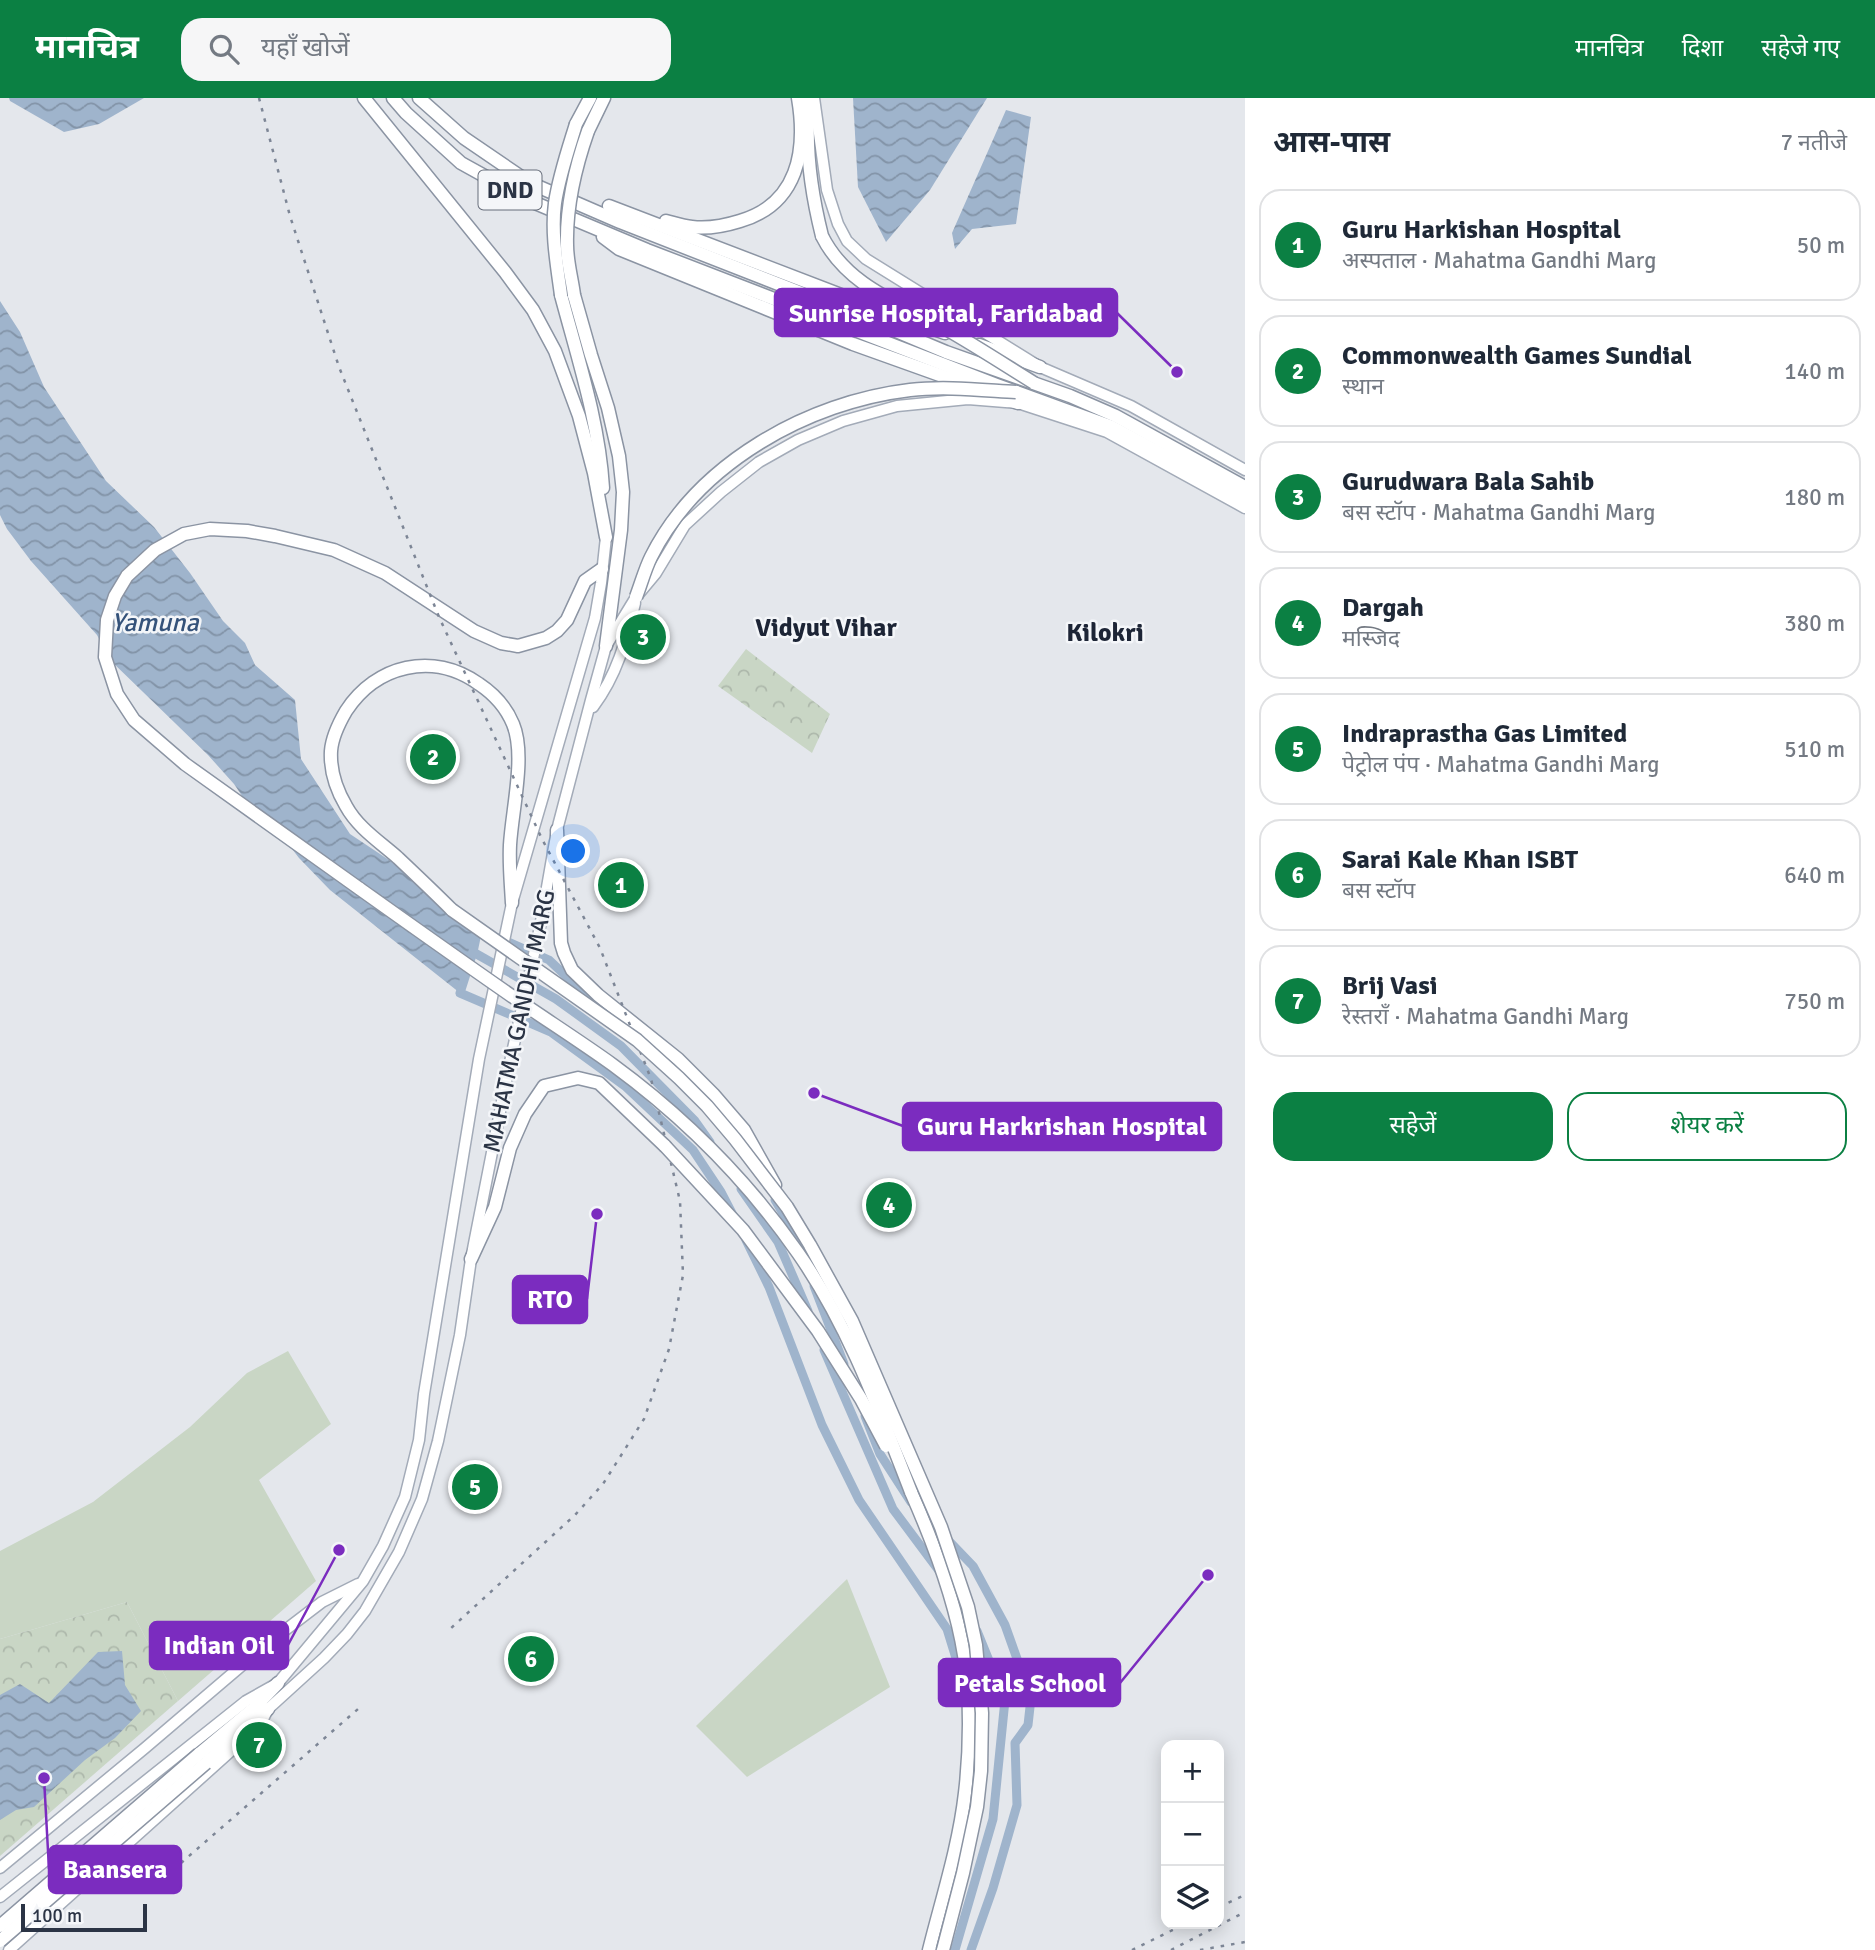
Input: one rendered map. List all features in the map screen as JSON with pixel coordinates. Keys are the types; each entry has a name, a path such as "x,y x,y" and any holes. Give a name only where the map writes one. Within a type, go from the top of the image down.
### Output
{"highway":[{"path":"364,98 533,310 555,351 579,416 594,473 606,537"},
{"name":"DND","path":"393,98 461,163 528,200 1017,398"},
{"path":"419,98 464,138 530,183 694,227 717,227 746,219 760,213 783,194 796,171 801,141 798,98"},
{"path":"590,98 576,124 564,162 555,205 554,244 568,295 601,455 606,537"},
{"path":"604,98 576,165 569,207 567,247 568,295 608,408 619,456 623,492 621,530 606,646"},
{"path":"812,98 808,110 810,169 822,236 828,248 856,279 947,329 1034,383 1116,416 1245,487"},
{"name":"DND","path":"530,183 946,352 1034,383"},
{"path":"608,206 862,303 1040,367"},
{"path":"582,223 619,249 853,344 1112,427 1245,499"},
{"path":"636,597 651,557 678,515 716,475 763,440 839,406 911,390 952,389 1017,398"},
{"path":"602,569 585,581 567,620 546,638 518,646 501,643 474,631 385,573 334,550 247,531 210,529 184,534 155,550 127,576 115,596 107,620 105,657 117,694 134,720 185,764 613,1065 725,1161 799,1254 858,1358 927,1528 948,1588 964,1655 969,1726 965,1793 957,1839 929,1950"},
{"path":"511,908 510,847 518,740 506,710 484,687 456,670 410,666 369,684 349,707 331,748 331,764 338,791 347,809 364,829 452,910 637,1040 679,1077 735,1139 787,1207"},
{"path":"557,830 561,943 572,970 598,995 678,1059 744,1130 852,1321 918,1472 957,1570 976,1645 982,1713 981,1771 977,1807 963,1874 943,1950"},
{"path":"471,1259 495,1207 510,1148 524,1114 544,1086 578,1077 599,1083 665,1146 743,1230 818,1331 861,1399 911,1492"},
{"path":"0,1941 202,1758 278,1683"},
{"path":"0,1926 202,1758 268,1709"}],"main road":[{"path":"812,98 827,190 838,224 848,241 866,259 1040,367 1131,407 1245,470"},
{"path":"1017,398 1107,432 1245,508"},
{"name":"MAHATMA GANDHI MARG","path":"0,1897 246,1700 278,1683 363,1581 383,1546 405,1497 419,1440 426,1381 479,1059 511,908 595,618 606,537"},
{"name":"MAHATMA GANDHI MARG","path":"9,1950 252,1733 263,1721 268,1709 347,1634 365,1611 399,1552 422,1499 438,1441 460,1335 471,1259 540,927 557,830 606,646 636,597"},
{"path":"588,713 609,684 619,662 636,597"},
{"path":"0,1868 267,1644 322,1602 363,1581"},
{"path":"21,1880 51,1914"}],"green space":[{"path":"746,649 830,714 812,753 718,686"},
{"path":"288,1351 331,1424 259,1480 316,1581 178,1701 127,1602 0,1639 0,1551 93,1502 190,1427 247,1373"},
{"path":"847,1579 890,1687 747,1777 696,1726"},
{"path":"127,1602 178,1701 0,1856 0,1639"}],"water":[{"path":"9,98 144,98 99,124 64,132"},
{"path":"853,98 987,98 930,190 886,242 858,187"},
{"path":"1006,110 1031,117 1016,224 972,229 955,249 952,233"},
{"name":"Yamuna","path":"0,301 20,332 44,387 106,481 154,527 223,621 245,643 255,665 295,700 301,759 350,834 416,878 478,928 460,993 330,890 299,858 279,832 257,818 234,784 208,755 110,660 97,635 31,561 7,529 0,515"},
{"path":"122,1651 125,1685 141,1711 115,1738 85,1760 34,1807 16,1810 0,1820 0,1695 20,1684 49,1703 98,1652"}],"waterway":[{"path":"480,929 478,928 460,993 551,1032 625,1086 693,1150 733,1215"},
{"path":"499,938 549,960 601,1009"},
{"path":"473,952 556,999 621,1046 695,1121 710,1142"},
{"path":"741,1189 778,1242 808,1311"},
{"path":"775,1200 793,1230 802,1253"},
{"path":"746,1240 769,1287 822,1425 859,1500 947,1629 959,1668 963,1695"},
{"path":"814,1286 844,1364"},
{"path":"824,1350 893,1509 940,1572"},
{"path":"865,1416 880,1454 911,1502"},
{"path":"923,1514 973,1566 1005,1625 1031,1698 1028,1725 1015,1743 1017,1805 993,1888 971,1950"},
{"path":"955,1950 993,1819 1005,1700 977,1631"},
{"path":"967,1827 974,1783 971,1764"}],"railway":[{"path":"259,98 290,216 339,367 439,617 542,839 600,948 651,1079 680,1201 683,1275 669,1349 644,1419 603,1484 575,1515 449,1630"},
{"path":"181,1863 358,1709"},
{"path":"1224,1905 1245,1895"},
{"path":"1171,1950 1245,1912"},
{"path":"1132,1950 1175,1929"},
{"path":"1200,1950 1245,1942"}],"place":[{"name":"Sunrise Hospital, Faridabad","path":"1177,372"},
{"name":"Gurudwara Bala Sahib","path":"643,637"},
{"name":"Commonwealth Games Sundial","path":"433,757"},
{"name":"Guru Harkishan Hospital","path":"621,885"},
{"name":"Guru Harkrishan Hospital","path":"814,1093"},
{"name":"Dargah","path":"889,1205"},
{"name":"RTO","path":"597,1214"},
{"name":"Indraprastha Gas Limited","path":"475,1487"},
{"name":"Indian Oil","path":"339,1550"},
{"name":"Petals School","path":"1208,1575"},
{"name":"Sarai Kale Khan ISBT","path":"531,1659"},
{"name":"Brij Vasi","path":"259,1745"},
{"name":"Baansera","path":"44,1778"}],"district":[{"name":"Vidyut Vihar","path":"826,628"},
{"name":"Kilokri","path":"1105,633"}]}
